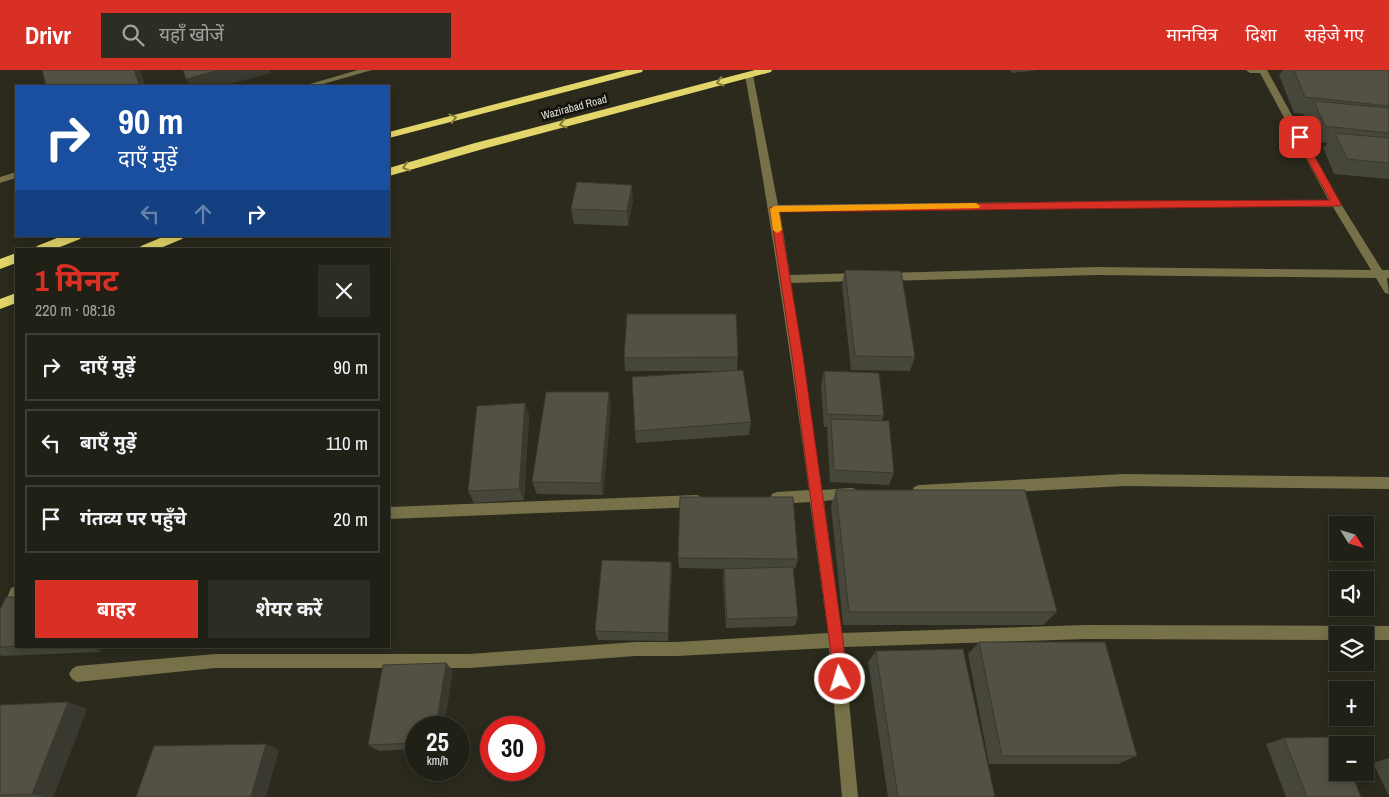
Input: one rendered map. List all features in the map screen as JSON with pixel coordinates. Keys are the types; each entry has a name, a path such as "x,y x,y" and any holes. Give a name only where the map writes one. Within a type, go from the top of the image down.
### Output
{"highway":[{"name":"Wazirabad Road","path":"390,135 638,70"},
{"name":"Wazirabad Road","path":"390,172 479,146 767,70"},
{"path":"44,248 73,237"},
{"path":"148,248 175,237"},
{"path":"0,264 15,258"},
{"path":"0,304 15,298"}],"street":[{"path":"311,85 368,70"},
{"path":"1250,70 1263,70 1336,204 1384,274 1389,290"},
{"path":"749,75 774,209 797,356 836,640 850,797"},
{"path":"0,180 15,175"},
{"path":"774,209 1121,204 1336,204"},
{"path":"784,279 1096,271 1384,274"},
{"path":"906,492 1124,480 1389,483"},
{"path":"766,498 866,494"},
{"path":"390,513 707,500"},
{"path":"0,633 15,595"},
{"path":"76,674 215,660 470,661 636,649 678,649 836,640 1086,632 1389,633"}],"building":[{"path":"42,70 134,70 140,85 46,85"},
{"path":"183,70 219,70 186,79"},
{"path":"1294,70 1389,70 1389,106 1305,97"},
{"path":"1314,101 1389,108 1389,133 1325,126"},
{"path":"1335,133 1389,138 1389,163 1347,159"},
{"path":"577,182 632,185 627,211 571,209"},
{"path":"845,270 901,271 915,357 855,356"},
{"path":"627,314 736,314 738,357 624,358"},
{"path":"743,370 751,422 635,431 632,377"},
{"path":"824,371 879,373 884,416 827,414"},
{"path":"546,392 609,392 601,483 532,482"},
{"path":"525,403 519,489 468,491 477,406"},
{"path":"831,419 889,421 894,473 834,470"},
{"path":"836,490 1025,490 1057,612 849,612"},
{"path":"680,497 793,497 798,559 678,558"},
{"path":"602,560 671,562 668,633 595,631"},
{"path":"793,567 798,617 727,619 724,569"},
{"path":"6,597 15,597 15,646 0,647 0,610"},
{"path":"979,642 1105,642 1137,756 1002,756"},
{"path":"963,649 995,797 898,797 876,651"},
{"path":"446,663 438,716 405,716 405,743 368,745 383,665"},
{"path":"68,702 32,794 0,795 0,705"},
{"path":"1329,737 1329,781 1355,781 1361,797 1307,797 1284,738"},
{"path":"266,744 251,797 136,797 154,746"}],"slow traffic":[{"path":"777,230 774,209 976,206"}],"route":[{"path":"840,679 797,356 774,209 1121,204 1336,204 1300,137"}]}
